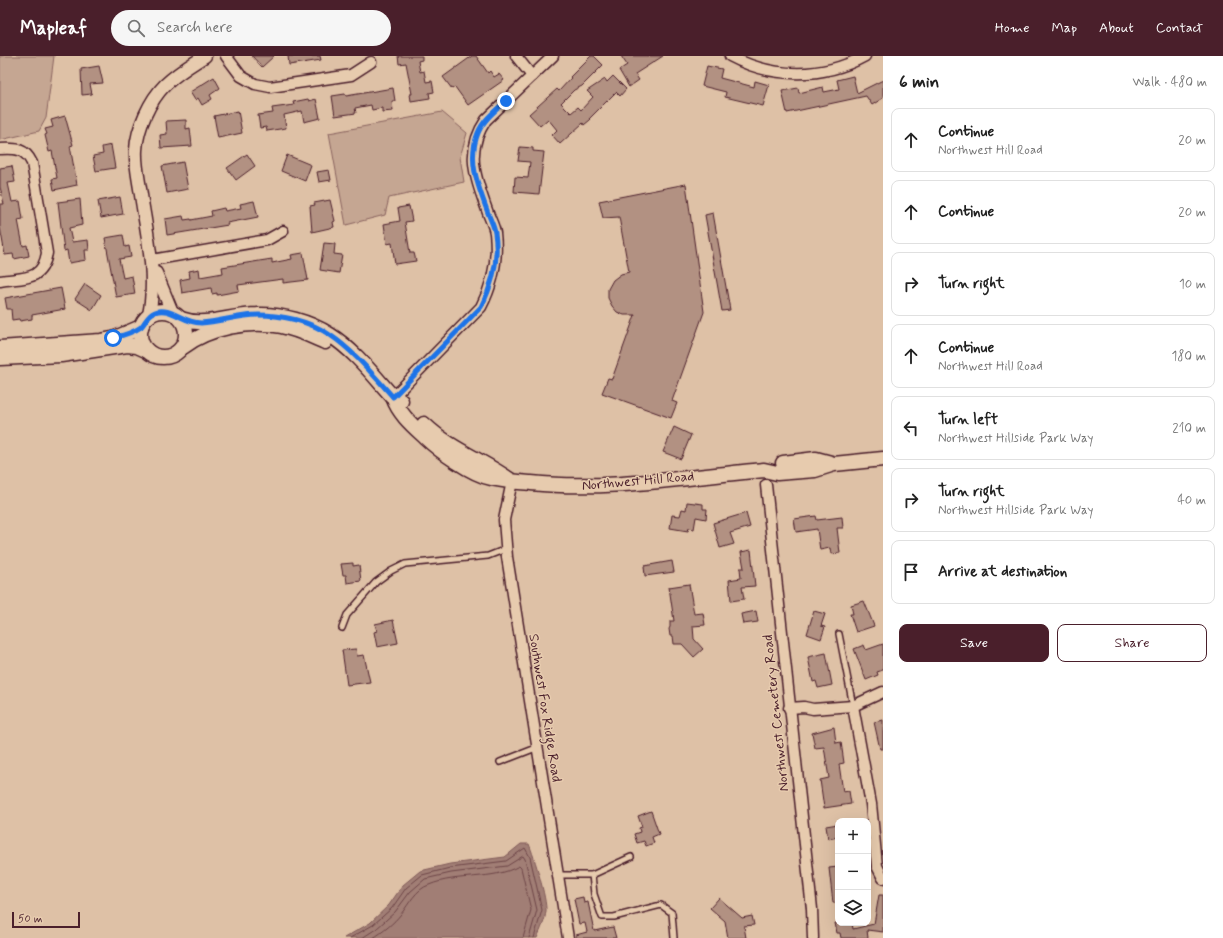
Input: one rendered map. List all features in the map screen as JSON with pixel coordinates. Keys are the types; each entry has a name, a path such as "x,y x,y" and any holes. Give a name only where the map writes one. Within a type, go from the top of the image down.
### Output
{"main road":[{"path":"146,350 140,339 141,327 149,315 164,310 191,322 202,323 257,315 283,318 310,325 330,335 353,355 393,397 404,402 428,428 450,446 492,467 512,481"},
{"path":"176,315 187,332 183,347"},
{"path":"0,358 60,355 127,345 137,346 152,354 166,358 172,356 203,334 231,328 259,325 280,326 307,334 353,355"},
{"path":"0,348 101,341 119,336 141,327"},
{"name":"Northwest Hill Road","path":"512,481 576,486 624,484 764,470 776,464 816,460 834,464 883,459"}],"street":[{"path":"176,315 163,295 152,260 136,166 136,149 139,131 149,108 164,86 177,74 204,56"},
{"path":"226,56 241,76 255,84 270,87 351,75 371,62"},
{"path":"516,56 532,76"},
{"path":"393,397 481,307 490,290 495,258 495,232 478,185 473,165 473,149 478,132 486,120 553,56"},
{"path":"730,56 753,65 782,72 812,74 849,65 865,56"},
{"path":"0,150 14,148 22,150 29,156 32,163 46,253 44,266 40,272 33,276 0,281"},
{"path":"152,260 267,240 283,231"},
{"path":"149,315 153,297 152,260"},
{"name":"Southwest Fox Ridge Road","path":"512,481 504,520 506,549 536,748 568,938"},
{"name":"Northwest Cemetery Road","path":"766,485 812,909 813,938"},
{"path":"789,708 804,707 812,710 853,706 883,692"},
{"path":"853,706 871,804 878,866 883,878"}],"lane":[{"path":"342,628 347,615 376,582 391,571 405,564 488,556 506,549"},
{"path":"839,634 853,706"},
{"path":"500,762 536,748"},
{"path":"557,875 592,875 631,857"},
{"path":"592,875 594,894 602,917 614,917 661,906 672,913 674,938"}],"shaded area":[{"path":"0,56 54,56 46,118 39,131 0,140"},
{"path":"442,112 467,133 460,157 464,182 389,198 385,215 346,225 329,133"}],"water":[{"path":"521,844 529,844 537,867 546,905 543,925 537,938 344,938 370,923 389,905 403,885 420,871 450,864 505,857"}],"building":[{"path":"252,56 274,56 262,67"},
{"path":"288,56 320,56 321,60 289,65"},
{"path":"398,56 422,56 422,60 418,61 420,72 424,71 426,82 432,81 434,92 429,93 430,98 411,101 410,94 412,94 406,63 399,64"},
{"path":"472,56 476,56 488,73 490,71 494,77 499,74 504,80 468,105 455,87 452,89 443,77"},
{"path":"591,56 594,56 603,65 582,86 574,90 561,103 571,113 578,107 581,110 593,97 587,91 605,79 607,82 613,76 626,89 620,96 616,92 589,119 590,120 584,125 583,123 560,144 552,135 557,130 548,119 540,126 529,114 557,89 559,91 571,78 570,77"},
{"path":"621,56 663,56 635,74 639,80 629,87 619,70 627,65"},
{"path":"99,66 103,83 90,84 92,94 82,95 81,69"},
{"path":"707,66 722,69 720,78 754,87 755,81 769,85 763,106 725,97 726,92 702,86"},
{"path":"853,76 857,93 883,80 883,98 872,105 866,96 787,113 782,91 798,88 799,93 823,87 824,92 839,89 837,80"},
{"path":"214,77 220,88 210,95 212,99 202,105 198,98 195,100 190,92"},
{"path":"393,88 395,101 392,101 393,111 382,112 382,108 372,110 371,105 355,108 356,113 335,116 332,96 345,94 346,96"},
{"path":"308,99 309,101 316,99 320,118 304,122 302,111 284,115 286,128 267,131 266,127 260,128 258,115 273,113 272,108 294,105 293,102"},
{"path":"238,111 242,133 218,138 214,116"},
{"path":"65,116 73,145 70,146 77,185 54,190 52,179 57,178 52,151 49,152 45,129 53,127 51,120"},
{"path":"186,120 186,129 190,128 192,146 161,148 160,135 167,134 166,121"},
{"path":"111,145 115,168 96,171 93,156 103,154 102,147"},
{"path":"520,147 533,148 533,151 544,152 539,194 514,192 515,177 528,178 530,162 518,161"},
{"path":"247,154 255,166 236,180 227,168"},
{"path":"287,155 311,165 305,181 281,171"},
{"path":"183,162 188,189 167,193 162,166"},
{"path":"12,166 15,182 8,183 12,202 20,201 23,219 18,220 23,246 27,245 29,256 14,259 13,254 5,255 0,227 0,204 4,204 0,187 0,168"},
{"path":"329,170 331,180 319,182 317,172"},
{"path":"686,184 704,312 672,401 677,403 671,418 602,393 608,378 612,379 635,315 624,315 617,312 608,298 608,289 613,280 621,274 629,272 619,217 603,218 599,201"},
{"path":"120,197 123,214 101,218 98,201"},
{"path":"80,199 82,225 69,228 72,242 88,240 89,250 85,250 86,260 69,263 67,250 64,251 58,202"},
{"path":"330,200 335,221 333,222 334,227 312,232 310,206 315,205 314,203"},
{"path":"254,201 258,217 227,223 228,225 167,235 165,219 183,216 184,220 191,220 212,216 211,211 224,208 225,211 241,208 240,204"},
{"path":"409,206 412,221 405,222 410,253 414,253 416,261 395,264 392,243 387,244 384,224 400,221 398,208"},
{"path":"713,213 730,310 722,311 705,215"},
{"path":"123,235 125,247 129,246 131,257 119,259 123,278 132,276 135,294 116,297 105,238"},
{"path":"324,243 335,244 334,254 342,255 339,273 320,270"},
{"path":"303,253 308,280 283,283 283,279 238,285 239,291 217,295 217,293 212,294 211,288 182,293 180,280 190,278 189,271 199,269 200,277 223,273 222,267 272,259 272,263 292,259 291,255"},
{"path":"85,284 101,295 92,310 75,299"},
{"path":"61,288 65,309 32,315 32,319 20,321 19,319 12,320 11,309 7,309 5,298"},
{"path":"674,427 691,435 681,459 663,452"},
{"path":"687,502 703,504 703,509 707,509 706,519 696,517 694,529 689,528 688,531 670,528 672,515 680,516 682,509 686,510"},
{"path":"746,513 750,527 730,533 734,544 720,548 713,523"},
{"path":"816,516 817,520 842,517 843,528 837,528 840,553 831,554 830,548 820,550 817,529 796,532 794,519"},
{"path":"751,550 755,586 742,587 744,599 731,601 729,580 741,578 740,568 744,568 741,552"},
{"path":"672,561 674,572 645,576 644,566"},
{"path":"353,563 353,566 359,565 361,581 347,583 346,575 343,575 341,564"},
{"path":"689,584 694,614 703,613 705,625 693,626 694,639 703,649 694,657 682,644 674,644 673,636 670,636 669,629 670,621 674,621 669,587"},
{"path":"864,601 874,626 856,632 850,614 853,614 851,605"},
{"path":"756,611 758,622 743,624 741,614"},
{"path":"814,611 825,614 821,626 825,627 821,639 807,634"},
{"path":"393,620 398,643 377,647 374,632 377,631 375,624"},
{"path":"883,644 883,670 877,672 878,675 866,680 854,649 864,645 866,650"},
{"path":"356,649 357,656 364,655 370,682 347,685 342,650"},
{"path":"826,653 832,685 818,688 816,681 813,682 808,657"},
{"path":"883,720 883,749 880,749 874,722"},
{"path":"834,727 836,743 841,742 844,763 839,764 843,792 849,791 851,804 824,808 820,780 829,778 824,747 815,748 812,733"},
{"path":"651,811 659,834 652,837 654,843 646,846 644,841 637,843 634,834 640,832 639,828 642,827 638,816"},
{"path":"835,824 835,838 828,839 826,826"},
{"path":"835,867 835,903 833,903 829,868"},
{"path":"879,895 883,895 883,932 867,930 868,938 841,938 840,933 837,933 836,926 852,926 853,929 871,926 874,924"},
{"path":"583,897 584,903 588,902 594,931 613,927 616,938 576,938 576,935 587,932 585,923 579,924 574,899"},
{"path":"719,898 742,918 752,916 754,925 744,926 746,938 728,938 725,921 710,908"}],"route":[{"path":"113,338 141,327 144,320 149,315 164,310 172,312 181,319 202,323 257,315 296,320 330,335 353,355 393,397 481,307 490,290 496,252 495,232 478,185 473,165 473,149 478,132 486,120 506,101"}]}
